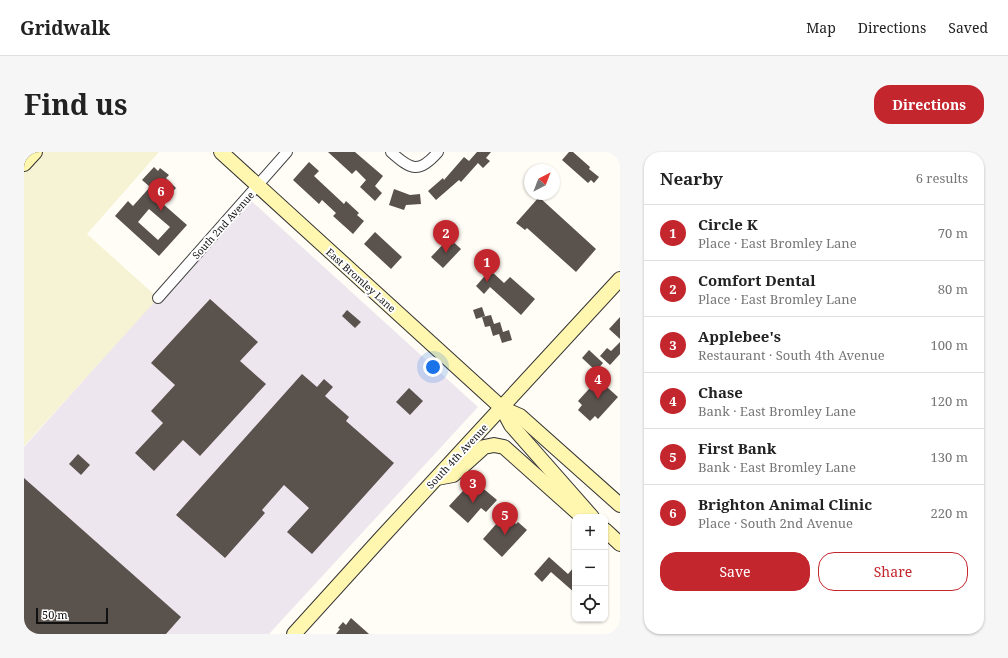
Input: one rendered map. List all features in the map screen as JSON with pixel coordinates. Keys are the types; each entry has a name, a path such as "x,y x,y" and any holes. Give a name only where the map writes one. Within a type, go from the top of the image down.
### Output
{"main road":[{"path":"24,164 35,152"},
{"name":"East Bromley Lane","path":"220,152 502,408 520,416 620,505"},
{"name":"South 4th Avenue","path":"294,634 620,279"},
{"name":"East Bromley Lane","path":"502,408 511,425 589,514"},
{"path":"437,478 453,475 484,447 494,445 504,447 579,514"},
{"path":"608,533 620,544"}],"street":[{"name":"South 2nd Avenue","path":"158,298 287,152"},
{"path":"391,152 411,167 420,166 431,160 438,152"}],"shaded area":[{"path":"34,152 159,152 87,234 158,298 24,446 24,164"},
{"path":"247,197 478,407 269,634 24,634 24,447"}],"building":[{"path":"328,152 355,152 383,176 375,186 382,193 375,201 360,187 366,180 356,170 352,174"},
{"path":"477,152 491,152 486,158 490,161 483,168 478,163 461,182 459,180 436,200 428,191 443,178 444,180 464,157 469,161"},
{"path":"569,152 573,152 599,177 594,183 591,180 588,183 562,160"},
{"path":"309,162 319,171 314,176 344,204 346,201 359,213 357,215 364,221 353,234 333,216 336,213 322,200 319,204 293,180"},
{"path":"154,167 158,171 160,168 169,175 166,178 176,188 162,203 187,225 159,256 115,216 128,201 133,206 150,187 142,180","holes":["149,209 170,227 158,240 138,222"]},
{"path":"394,189 410,195 420,194 421,204 406,205 404,210 389,205"},
{"path":"536,200 542,200 596,249 576,272 527,228 525,230 516,223"},
{"path":"375,232 402,257 391,269 364,244"},
{"path":"449,238 461,249 443,268 431,257"},
{"path":"490,270 504,283 510,277 535,299 521,315 490,287 484,294 476,286"},
{"path":"210,299 258,342 240,361 266,384 200,456 183,440 154,471 135,453 163,423 151,411 175,385 151,363"},
{"path":"482,307 485,316 476,319 473,310"},
{"path":"347,310 361,322 355,328 342,316"},
{"path":"491,315 494,324 500,322 503,332 509,330 512,340 502,343 499,334 493,336 490,326 485,327 482,317"},
{"path":"620,317 620,339 609,329"},
{"path":"620,342 620,354 610,365 600,356 607,348 611,351"},
{"path":"589,350 603,363 596,371 582,358"},
{"path":"302,374 317,387 324,379 333,387 325,396 349,417 346,421 394,463 312,554 287,532 309,508 284,485 262,510 265,513 225,558 176,515"},
{"path":"598,379 618,397 598,419 595,416 590,421 578,410 582,405 578,401"},
{"path":"409,388 423,401 410,415 396,402"},
{"path":"78,454 90,465 81,475 69,464"},
{"path":"24,478 181,617 166,634 24,634"},
{"path":"473,480 497,500 486,512 481,508 468,523 449,506"},
{"path":"505,514 516,524 518,522 527,530 502,557 483,539"},
{"path":"549,557 568,574 572,569 572,590 551,572 542,582 534,574"},
{"path":"351,618 369,634 336,634 340,629 338,628 343,622 346,625"}],"place":[{"name":"Brighton Animal Clinic","path":"161,211"},
{"name":"Comfort Dental","path":"446,253"},
{"name":"Circle K","path":"487,282"},
{"name":"Chase","path":"598,399"},
{"name":"Applebee's","path":"473,503"},
{"name":"First Bank","path":"505,535"}]}
